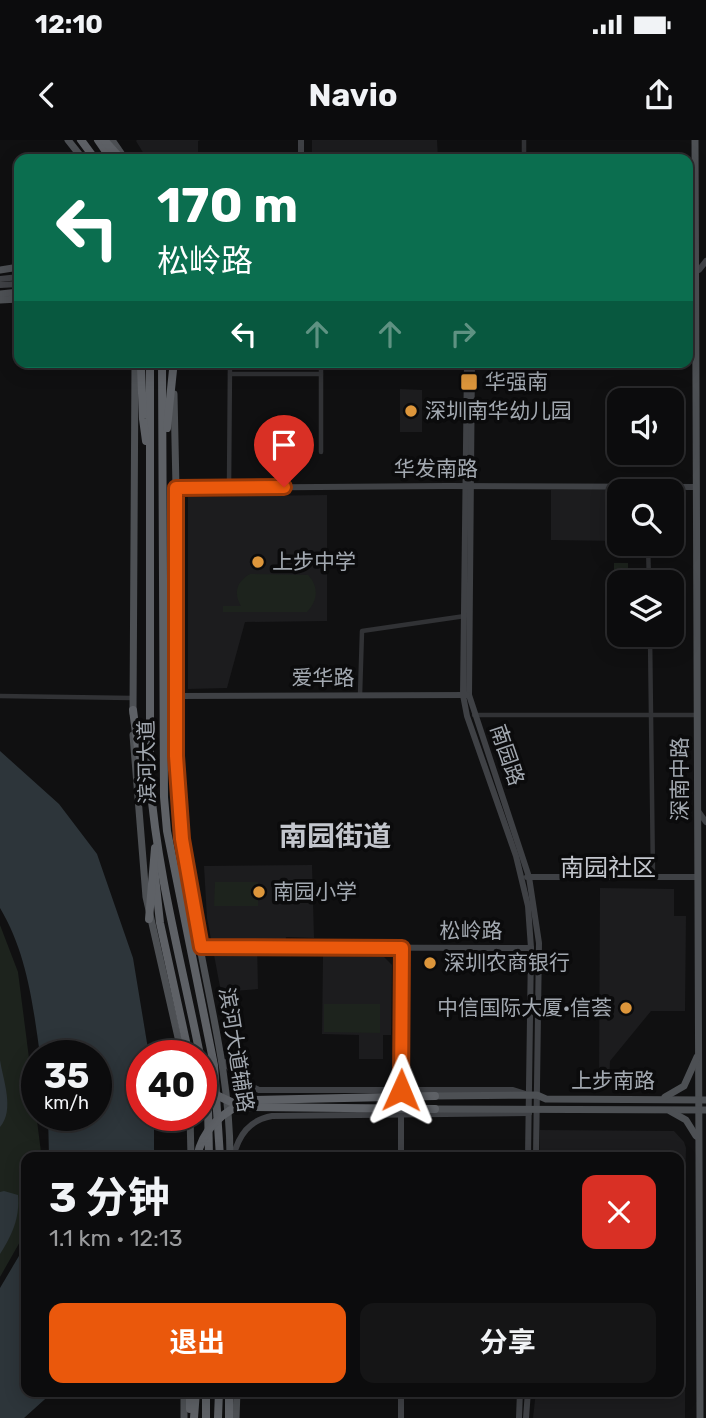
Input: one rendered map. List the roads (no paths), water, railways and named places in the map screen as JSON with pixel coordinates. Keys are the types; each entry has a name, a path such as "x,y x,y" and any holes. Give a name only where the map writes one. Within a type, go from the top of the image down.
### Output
{"highway":[{"path":"104,140 118,154"},
{"path":"139,368 150,472"},
{"name":"滨河大道","path":"150,368 149,745 153,815 197,1040"},
{"name":"滨河大道","path":"162,368 164,773 167,831 215,1065 220,1152"},
{"path":"163,469 173,368"},
{"path":"133,710 138,748 153,815"},
{"path":"149,919 155,831"},
{"path":"167,831 194,913"},
{"path":"154,867 160,923 186,1040"},
{"path":"217,1095 242,1107 435,1109"},
{"path":"199,1152 203,1139 215,1121 230,1110 252,1100 435,1096"},
{"path":"208,1131 209,1152"},
{"path":"190,1397 192,1418"},
{"path":"192,1418 196,1397"},
{"path":"206,1397 206,1418"},
{"path":"218,1418 219,1397"},
{"path":"229,1397 229,1418"}],"main road":[{"path":"66,140 78,154"},
{"name":"深南中路","path":"693,260 695,140"},
{"path":"693,242 695,237"},
{"name":"深南中路","path":"693,282 696,313 698,1053 702,1100 698,1146 703,1274 700,1418"},
{"path":"693,306 696,313"},
{"path":"139,368 135,421 132,698 134,748 149,919 178,1040"},
{"name":"滨河大道辅路","path":"173,368 176,756 179,804 194,913 224,1062 232,1152"},
{"name":"南园路","path":"470,368 467,716 525,877 531,948 533,1095"},
{"name":"华发南路","path":"176,488 468,486 607,489"},
{"name":"华发南路","path":"684,488 696,487"},
{"name":"南园路","path":"466,695 525,877 538,943 528,1152"},
{"name":"爱华路","path":"177,696 466,695"},
{"path":"697,809 706,822"},
{"path":"525,877 697,877"},
{"name":"松岭路","path":"201,947 531,948"},
{"path":"401,1090 402,948"},
{"path":"660,1099 684,1086 698,1053"},
{"name":"上步南路","path":"224,1062 249,1086 270,1090 513,1090 546,1099 702,1100"},
{"path":"270,1090 262,1093 258,1105 262,1112 272,1116"},
{"name":"上步南路","path":"435,1096 533,1095"},
{"name":"上步南路","path":"435,1109 702,1110"},
{"path":"663,1109 690,1124 695,1131 698,1146"},
{"name":"南园路","path":"531,1110 535,1152"},
{"name":"上步南路","path":"234,1152 244,1130 257,1120 272,1116 531,1110"},
{"path":"401,1115 401,1152"},
{"path":"190,1131 191,1152"},
{"path":"184,1397 184,1418"},
{"path":"236,1418 237,1397"},
{"path":"401,1397 401,1418"},
{"path":"519,1418 520,1397"},
{"path":"526,1418 528,1397"}],"street":[{"path":"229,487 230,368"},
{"path":"321,368 321,452"},
{"path":"230,373 321,374"},
{"path":"360,695 362,631 467,616"},
{"path":"650,647 653,877"},
{"path":"0,696 132,698"},
{"path":"474,715 697,715"}],"place":[{"name":"华强南","path":"469,382"},
{"name":"深圳南华幼儿园","path":"411,411"},
{"name":"上步中学","path":"258,562"},
{"name":"南园小学","path":"259,892"},
{"name":"深圳农商银行","path":"430,963"},
{"name":"中信国际大厦·信荟","path":"626,1008"}],"district":[{"name":"南园街道","path":"335,836"},
{"name":"南园社区","path":"608,868"}]}
